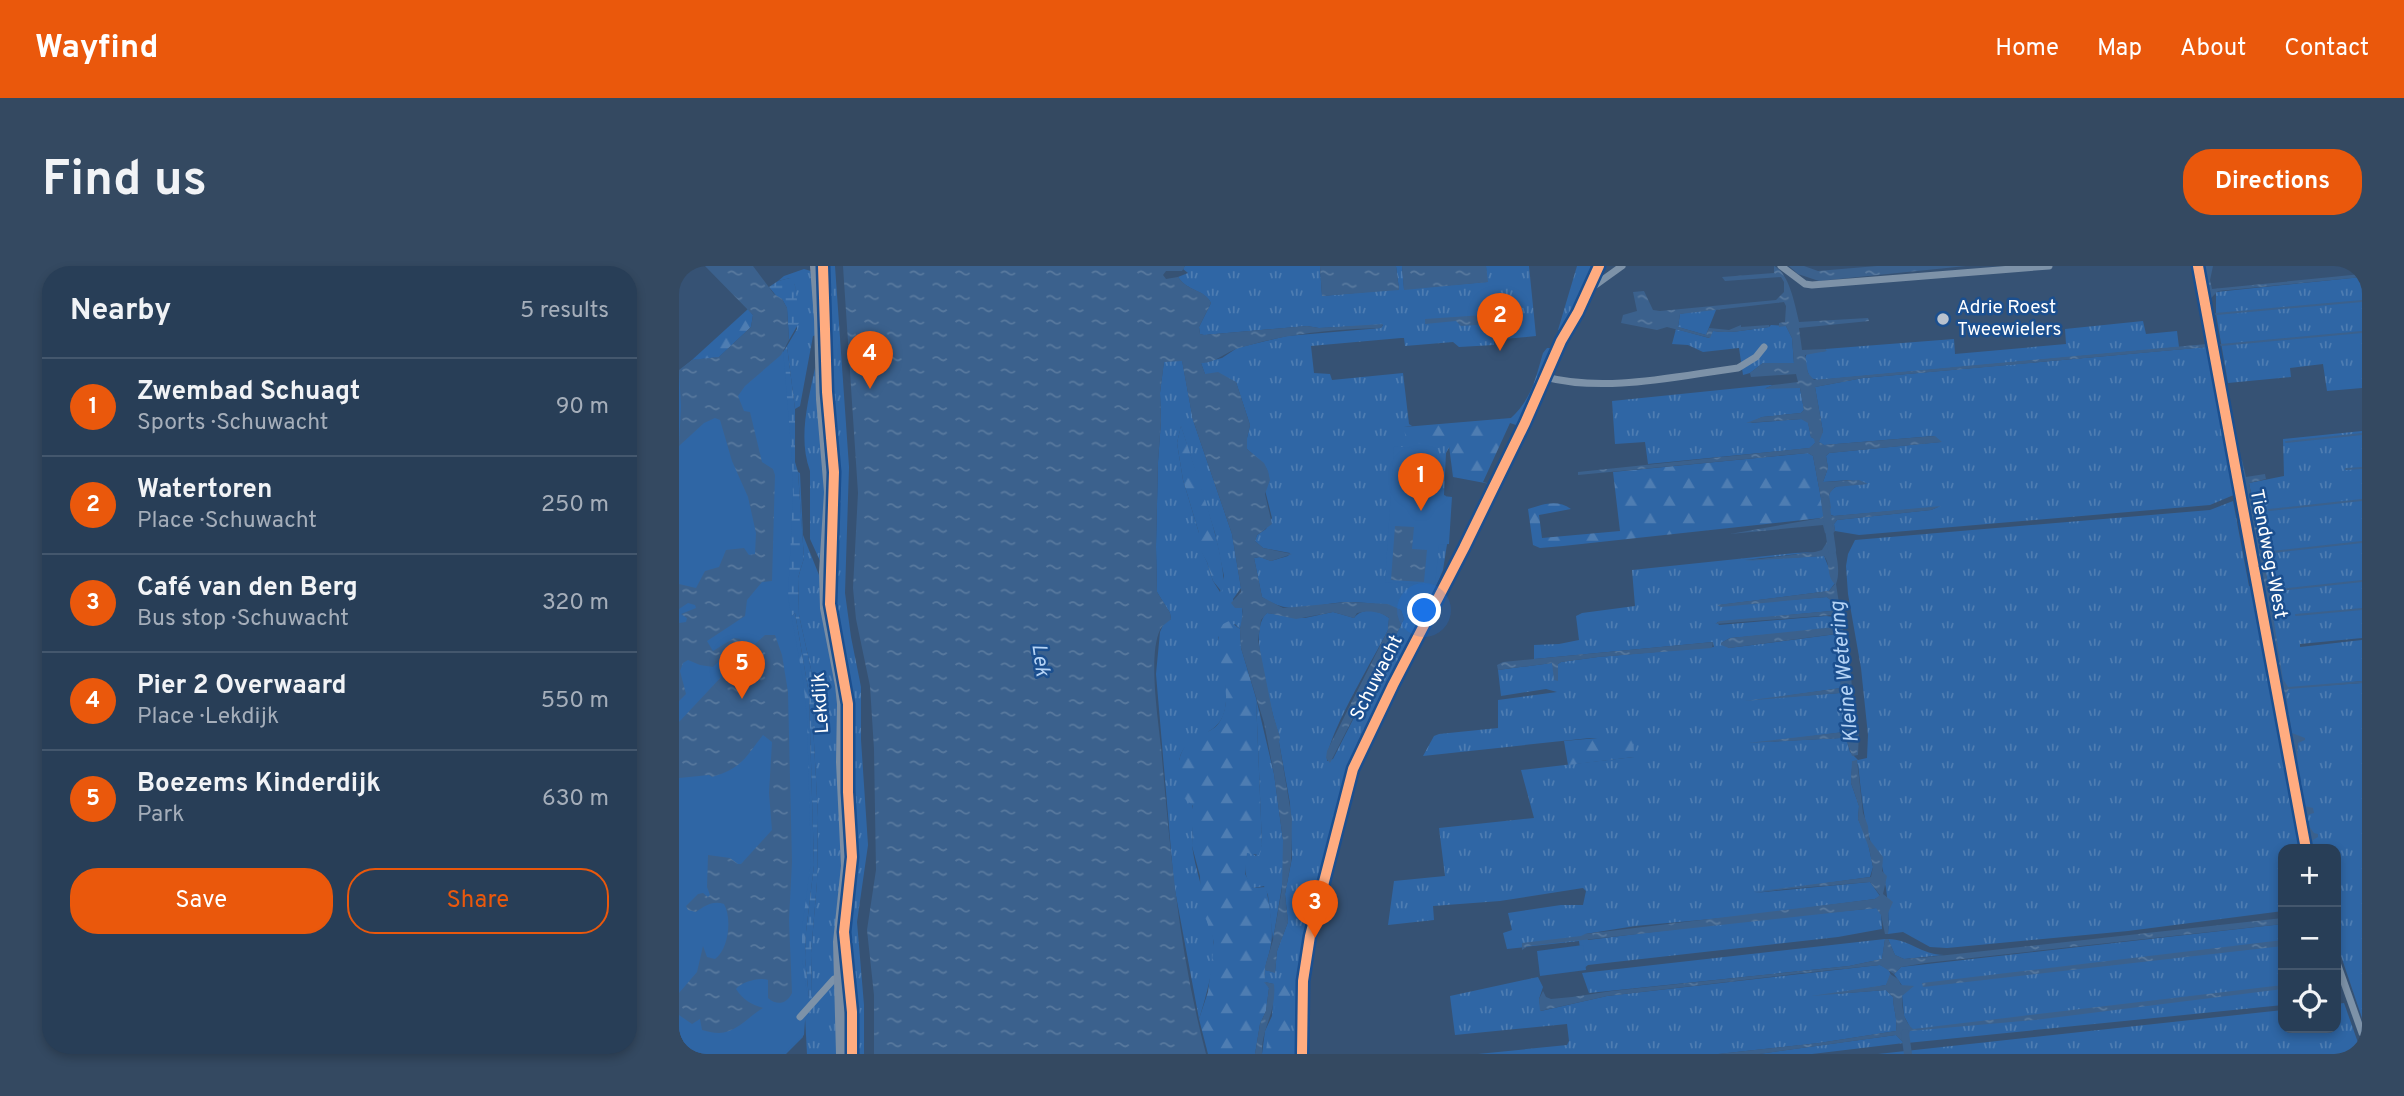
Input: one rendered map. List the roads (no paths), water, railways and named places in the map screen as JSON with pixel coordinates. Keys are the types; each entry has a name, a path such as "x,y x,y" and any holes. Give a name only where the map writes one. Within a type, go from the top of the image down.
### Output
{"street":[{"name":"Lekdijk","path":"815,266 821,398 829,492 824,572 825,608 842,704 841,762 846,866 838,942 841,1054"},
{"name":"Schuwacht","path":"1301,1054 1305,963 1312,925 1353,769 1392,685 1464,548 1599,266"},
{"name":"Schuwacht","path":"1589,290 1622,266"},
{"path":"1781,266 1805,284 1812,285 2049,266"},
{"name":"Tiendweg-West","path":"2198,266 2305,844"},
{"path":"1545,377 1576,383 1603,383 1738,368 1756,357 1764,347"},
{"path":"2340,970 2362,1033"},
{"path":"800,1017 834,979 840,978"}],"water":[{"path":"705,266 753,266 787,308 789,340 781,355 745,386 738,396 744,411 750,412 762,462 773,469 775,475 772,581 762,582 747,600 745,616 707,641 713,651 734,638 741,639 713,667 688,660 683,663 680,671 686,694 679,701 679,623 686,622 687,618 681,614 696,608 688,603 679,609 679,584 696,588 705,571 719,567 726,550 744,548 749,555 755,554 756,533 748,497 732,461 720,420 715,418 704,423 679,446 679,370 692,360 719,357 751,327 753,315"},
{"name":"Lek","path":"843,266 1185,266 1182,271 1166,271 1163,275 1166,279 1178,277 1208,298 1211,303 1199,327 1200,334 1307,326 1319,328 1383,324 1381,328 1327,331 1274,339 1239,348 1210,362 1201,363 1205,374 1218,372 1236,382 1250,425 1247,449 1264,463 1268,471 1270,480 1265,494 1272,524 1257,535 1255,541 1263,548 1292,554 1271,561 1254,558 1262,597 1283,608 1349,602 1388,604 1401,610 1404,619 1330,763 1326,758 1327,751 1388,630 1389,618 1370,611 1357,613 1354,618 1333,612 1296,619 1267,613 1261,620 1258,640 1280,737 1292,819 1291,862 1285,894 1288,922 1277,951 1275,973 1265,970 1265,967 1282,889 1283,840 1264,723 1241,648 1243,612 1242,608 1235,608 1231,603 1241,592 1232,534 1193,420 1182,361 1164,362 1160,393 1157,592 1171,619 1161,628 1156,641 1155,687 1182,940 1206,1054 874,1054 874,995 867,930 876,870 874,749 870,686 856,619 853,588 858,493"},
{"path":"1320,266 1396,266 1399,290 1322,296"},
{"path":"1402,266 1486,266 1488,282 1404,290"},
{"path":"1774,266 1784,275 1799,322 1868,318 1869,321 1799,328 1802,350 1827,351 1805,355 1808,373 1814,380 2207,344 2208,347 1863,378 1815,387 1823,432 1819,442 1824,445 1935,436 1942,442 1829,453 1826,456 1828,468 1823,482 1859,480 1868,484 1835,487 1829,494 1831,508 1828,511 1823,509 1813,456 1808,453 1578,475 1578,472 1809,448 1815,443 1808,423 1801,419 1746,423 1762,417 1801,413 1804,410 1800,388 1764,389 1773,385 1798,382 1796,374 1751,377 1750,373 1763,363 1794,363 1792,338 1786,326 1779,327 1779,323 1785,322 1784,302 1680,314 1678,327 1706,335 1709,328 1729,330 1741,325 1769,325 1741,331 1713,331 1710,338 1667,327 1657,330 1621,323 1623,315 1637,311 1633,292 1644,291 1653,310 1660,311 1776,300 1784,292 1781,277 1725,281 1722,277 1774,273"},
{"path":"1789,266 1804,266 1818,271 1877,266 1966,266 1819,281 1798,274"},
{"path":"2203,266 2213,266 2210,280 2212,289 2362,274 2362,277 2218,291 2211,298"},
{"path":"1513,315 1514,319 1461,326 1456,321 1425,324 1425,319"},
{"path":"2239,460 2242,460 2246,477 2265,474 2266,479 2249,483 2283,679 2288,687 2362,681 2289,689 2286,694 2292,733 2305,738 2298,743 2297,773 2304,806 2313,808 2314,813 2307,815 2309,826 2318,834 2312,844 2310,844 2290,749"},
{"path":"1941,506 1931,510 1837,520 1834,524 1835,531 1831,535 1825,533 1823,525 1730,534 1821,518 1826,514 1834,516"},
{"path":"1395,526 1414,527 1412,549 1427,550 1424,582 1391,580"},
{"path":"1832,540 1838,563 1836,584 1844,636 1836,634 1729,648 1721,645 1730,638 1835,627 1836,620 1832,615 1715,624 1720,621 1834,609 1833,602 1827,597 1721,607 1717,605 1829,591 1835,584 1824,556 1744,561 1815,552 1822,550 1827,542"},
{"path":"765,635 775,635 782,655 788,692 792,993 785,1002 778,1003 768,998 768,980 742,984 736,989 741,996 763,1008 731,1030 715,1033 702,1030 700,1019 692,1024 679,1015 679,993 697,972 703,946 707,957 715,959 720,954 728,933 728,917 724,904 709,904 696,912 688,910 686,906 698,894 703,893 708,897 710,895 707,887 708,855 730,858 741,864 772,830 769,793 772,742 763,735 742,761 722,774 679,778 679,722 738,659"},
{"path":"1843,640 1850,664 1855,725 1859,729 1858,755 1852,756 1847,741 1841,738 1748,743 1844,732 1844,706 1840,693 1744,701 1841,688 1838,643"},
{"path":"1713,642 1712,648 1561,662 1558,664 1558,681 1554,680 1552,663 1498,670 1497,665 1503,662"},
{"path":"1857,760 1869,839 1883,857 1882,871 1887,876 1883,894 1893,902 1888,913 1888,934 1885,934 1881,915 1876,908 1528,946 1522,950 1522,943 1875,899 1880,895 1870,882 1753,892 1871,877 1873,867 1869,848 1858,819 1859,806 1851,783 1852,761"},
{"path":"2278,919 2278,925 1925,963 1901,967 1894,974 1880,965 1803,973 1607,996 1540,1011 1539,999 1543,991 1546,997 1551,999 1849,966 1882,959 1885,939 1888,939 1895,955 1904,959"},
{"path":"2278,941 2278,947 1923,987 1922,983"},
{"path":"1890,974 1898,979 1901,985 1914,986 1902,996 1905,1018 1913,1029 2278,986 2278,990 2035,1020 1910,1031 1907,1043 1896,1035 1759,1054 1718,1054 1896,1031 1893,997 1886,990 1811,996 1886,985"},
{"path":"1264,982 1274,984 1273,1003 1262,1054 1255,1054 1269,988"}],"waterway":[{"path":"2216,314 2362,301"},
{"path":"2221,345 2362,332"},
{"path":"2286,442 2362,434"},
{"path":"2346,469 2362,468"},
{"path":"2269,510 2362,500"},
{"name":"Kleine Wetering","path":"1825,501 1832,550"},
{"path":"2263,553 2362,542"},
{"path":"2269,591 2362,581"},
{"path":"2296,615 2362,609"},
{"name":"Kleine Wetering","path":"1905,1033 1908,1054"}],"place":[{"name":"Adrie Roest Tweewielers","path":"1943,319"},
{"name":"Watertoren","path":"1500,351"},
{"name":"Pier 2 Overwaard","path":"870,389"},
{"name":"Zwembad Schuagt","path":"1421,511"},
{"name":"Boezems Kinderdijk","path":"742,699"},
{"name":"Café van den Berg","path":"1315,938"}]}
